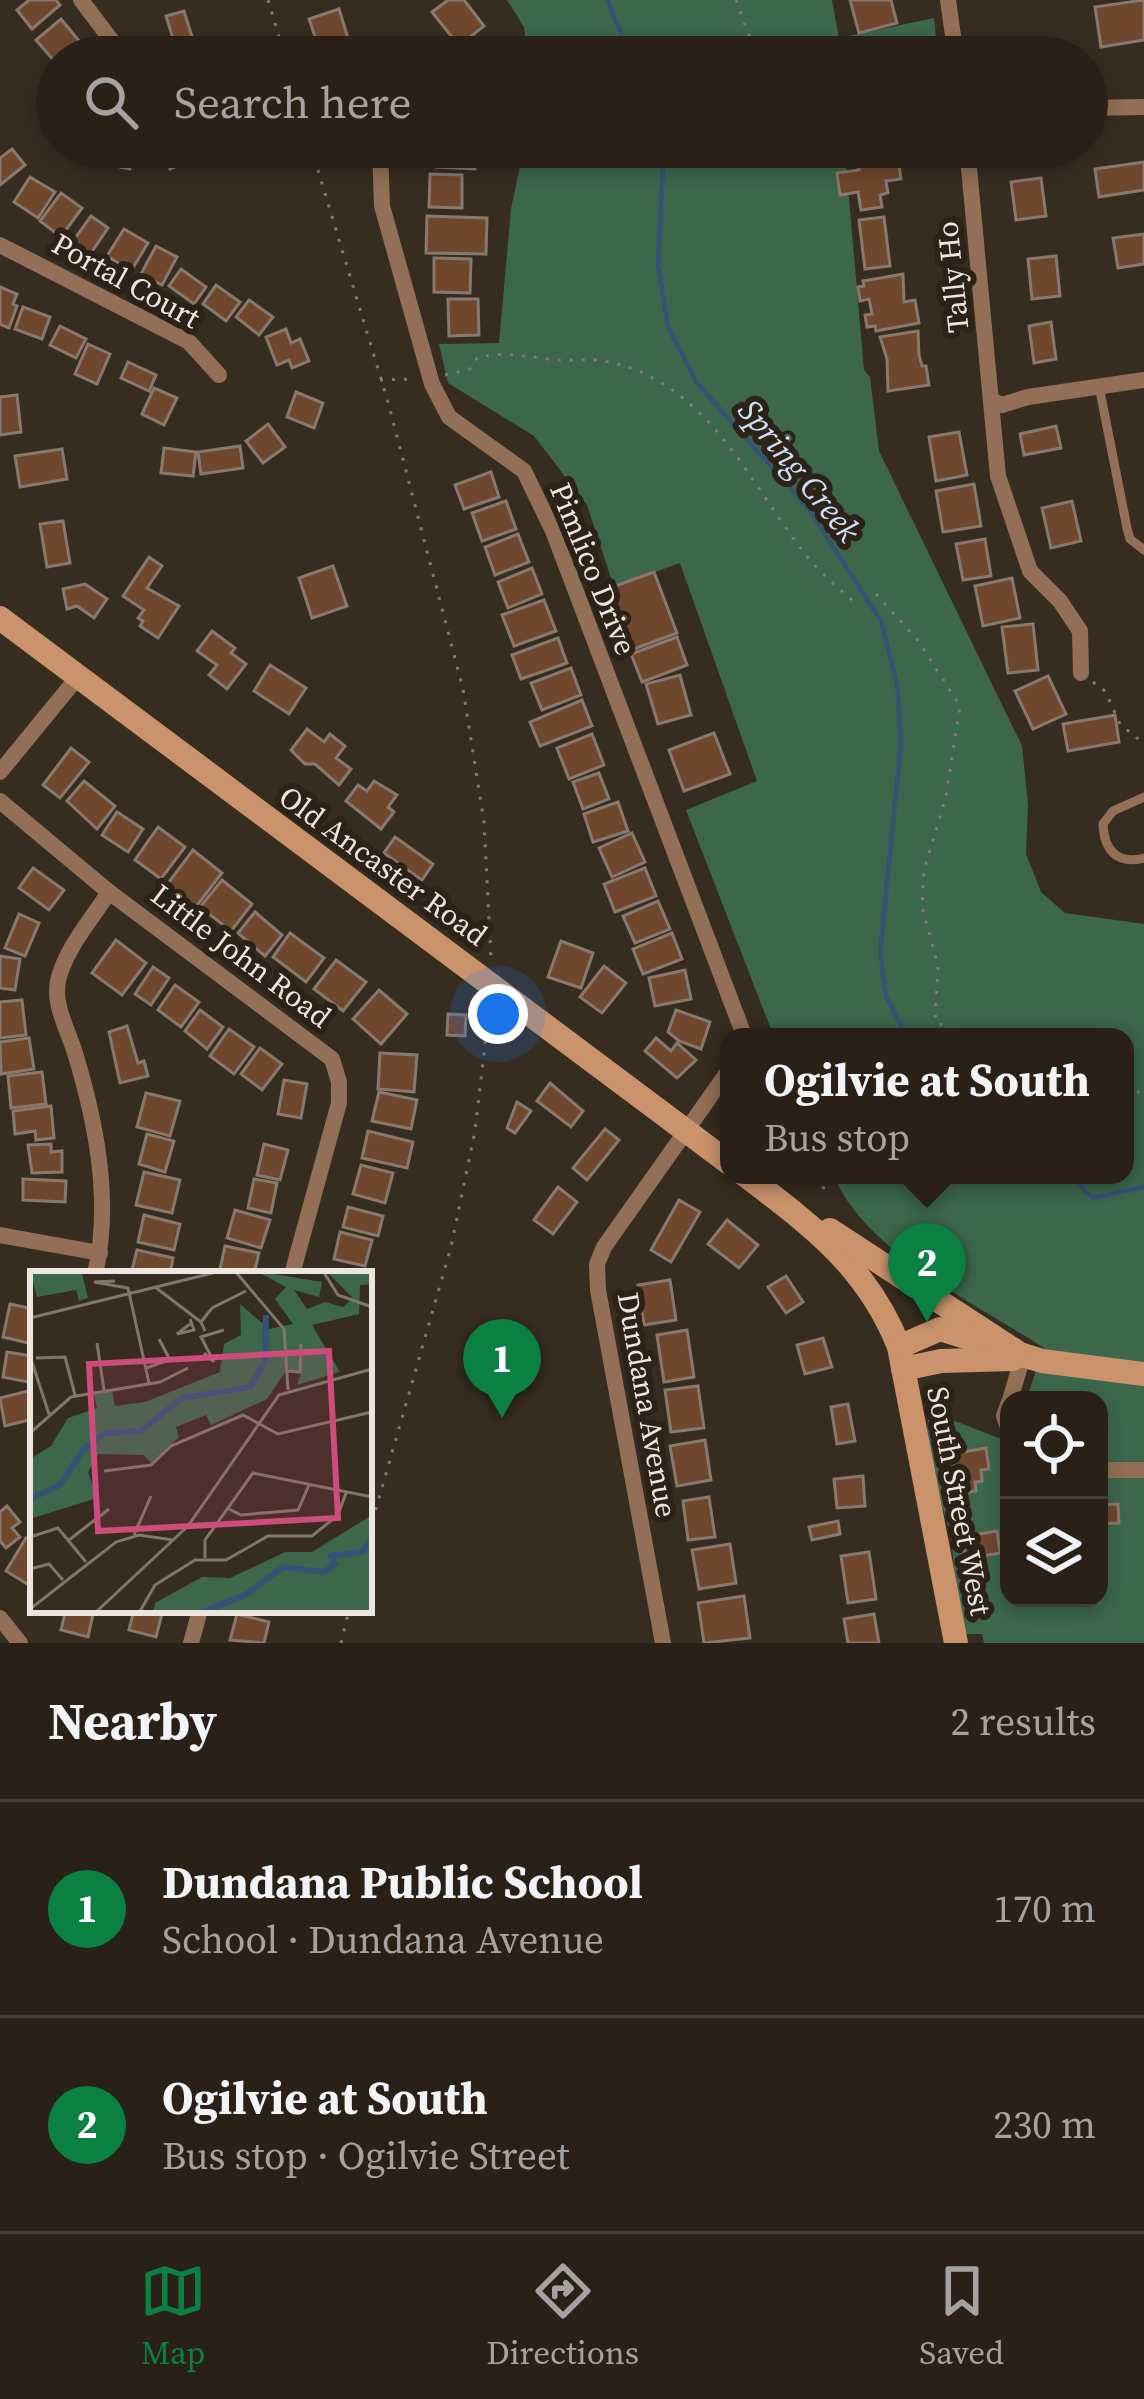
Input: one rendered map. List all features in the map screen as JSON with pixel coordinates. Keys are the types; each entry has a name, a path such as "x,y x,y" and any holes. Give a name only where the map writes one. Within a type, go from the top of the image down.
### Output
{"street":[{"path":"81,0 108,36"},
{"path":"948,0 953,36"},
{"path":"1108,108 1144,107"},
{"name":"Pimlico Drive","path":"381,168 382,206 430,377 448,417 524,471 553,531 741,1028"},
{"name":"Tally Ho","path":"969,168 998,476 1030,571 1060,601 1079,631 1081,673"},
{"name":"Portal Court","path":"0,245 189,342 219,375"},
{"path":"993,401 1002,405 1144,380"},
{"name":"Old Ancaster Road","path":"0,618 720,1156"},
{"path":"0,772 77,678"},
{"name":"Little John Road","path":"0,801 109,892 332,1058 340,1082 339,1103 293,1271"},
{"path":"96,1271 102,1192 75,1053 59,1012 57,983 68,955 109,892"},
{"path":"686,1131 720,1083"},
{"name":"Dundana Avenue","path":"663,1643 597,1264 604,1246 686,1131"},
{"path":"757,1184 842,1255 867,1284 901,1358 1002,1361 1023,1356"},
{"path":"787,1207 844,1238 1023,1356 1078,1369 1144,1374"},
{"path":"0,1235 100,1253"},
{"path":"1012,1391 1023,1356"},
{"name":"South Street West","path":"901,1358 956,1643"},
{"path":"1108,1470 1144,1470"},
{"path":"191,1643 199,1613"},
{"path":"0,1618 20,1643"}],"lane":[{"path":"1099,386 1130,539 1144,550"},
{"path":"1144,797 1113,812 1103,824 1104,843 1112,854 1127,861 1144,858"}],"path":[{"path":"268,0 279,36"},
{"path":"736,0 749,36"},
{"path":"317,168 464,689 484,821 492,984 475,1131 451,1247 372,1523"},
{"path":"380,380 470,369 485,355 602,360 658,380 690,402 750,473 806,556 856,604"},
{"path":"876,594 916,639 960,706 946,796 924,870 922,907 938,966 935,1022 950,1028"},
{"path":"1081,673 1105,691 1120,724 1144,744"},
{"path":"822,1184 826,1196"},
{"path":"341,1643 348,1613"}],"green space":[{"path":"507,0 832,0 839,36 525,36"},
{"path":"934,18 936,36 848,36"},
{"path":"520,168 846,168 864,370 870,377 879,451 1022,746 1028,805 1026,854 1041,892 1065,913 1144,924 1144,1643 984,1643 982,1634 960,1634 951,1536 925,1450 929,1411 1000,1439 1000,1607 1108,1607 1108,1391 1029,1391 1044,1348 897,1252 871,1229 838,1184 1134,1184 1134,1028 771,1028 686,810 757,781 680,563 614,587 587,505 534,436 448,383 439,344 499,343 511,209"}],"building":[{"path":"29,0 56,0 60,5 32,29 17,10"},
{"path":"448,0 464,0 484,26 472,36 451,36 432,12"},
{"path":"850,0 891,0 897,23 859,33"},
{"path":"1144,0 1144,40 1108,46 1108,36 1099,36 1095,7"},
{"path":"339,9 347,36 315,36 309,19"},
{"path":"184,11 192,36 172,36 166,16"},
{"path":"61,19 75,36 41,36"},
{"path":"12,149 25,165 0,185 0,158"},
{"path":"1144,162 1144,190 1099,197 1095,169"},
{"path":"899,168 901,179 886,181 888,193 880,195 882,207 861,210 858,192 840,195 837,173"},
{"path":"430,174 462,175 462,208 429,207"},
{"path":"30,177 55,192 38,218 14,202"},
{"path":"1041,178 1046,216 1016,220 1011,182"},
{"path":"61,193 82,208 61,237 40,221"},
{"path":"91,216 108,228 91,253 73,241"},
{"path":"427,216 487,218 486,254 426,253"},
{"path":"884,217 890,266 865,269 859,220"},
{"path":"124,229 148,243 131,271 107,256"},
{"path":"1144,234 1144,264 1118,268 1113,238"},
{"path":"156,246 177,257 162,285 141,274"},
{"path":"1056,256 1060,296 1032,299 1028,259"},
{"path":"434,258 471,259 470,293 434,292"},
{"path":"181,269 206,287 194,304 169,286"},
{"path":"903,274 904,302 915,300 919,323 876,331 875,326 867,327 865,315 872,314 869,299 860,301 858,287 864,286 863,281"},
{"path":"216,285 240,302 226,321 203,304"},
{"path":"0,287 17,294 9,328 0,324"},
{"path":"448,299 478,299 479,335 449,336"},
{"path":"249,300 273,317 259,335 236,317"},
{"path":"23,307 50,317 42,339 15,329"},
{"path":"1051,322 1056,359 1034,363 1029,326"},
{"path":"60,326 86,339 76,358 50,345"},
{"path":"286,329 291,343 300,339 309,361 292,368 289,360 277,365 266,337"},
{"path":"918,331 919,355 929,385 888,391 887,359 880,337"},
{"path":"88,344 110,354 97,384 75,374"},
{"path":"128,362 156,375 149,391 121,378"},
{"path":"154,388 177,398 164,425 142,414"},
{"path":"296,392 323,403 314,428 287,417"},
{"path":"17,395 21,432 0,435 0,397"},
{"path":"268,424 285,447 263,463 246,441"},
{"path":"1056,426 1061,448 1024,455 1020,434"},
{"path":"959,432 967,475 936,481 929,437"},
{"path":"240,446 243,468 201,474 198,452"},
{"path":"164,448 196,452 193,476 161,473"},
{"path":"62,449 67,479 20,487 15,456"},
{"path":"491,472 499,497 464,509 455,485"},
{"path":"974,484 981,526 943,532 936,491"},
{"path":"506,501 516,529 482,541 472,513"},
{"path":"1072,501 1081,541 1051,548 1042,508"},
{"path":"63,521 70,563 47,567 40,524"},
{"path":"518,534 529,562 495,575 485,547"},
{"path":"985,539 991,576 963,580 956,544"},
{"path":"149,557 162,566 147,588 179,606 158,638 140,626 143,621 138,618 144,610 123,596"},
{"path":"333,566 347,606 312,618 299,578"},
{"path":"532,568 542,594 508,608 498,582"},
{"path":"654,572 677,633 631,650 607,589"},
{"path":"1012,578 1020,618 983,626 975,586"},
{"path":"85,584 107,599 94,618 77,606 67,609 63,589"},
{"path":"544,600 556,631 514,646 502,615"},
{"path":"1033,624 1038,670 1008,673 1002,627"},
{"path":"212,631 235,648 231,653 246,664 227,689 209,675 217,665 197,651"},
{"path":"677,637 687,665 642,682 631,654"},
{"path":"558,638 567,663 521,679 512,655"},
{"path":"270,665 306,688 289,714 254,691"},
{"path":"571,668 581,695 542,710 531,683"},
{"path":"680,675 691,715 658,724 646,684"},
{"path":"1048,676 1066,714 1033,729 1015,691"},
{"path":"582,700 592,726 540,746 530,722"},
{"path":"1115,715 1119,742 1068,751 1063,724"},
{"path":"307,729 324,742 330,734 345,746 336,758 351,769 339,785 291,750"},
{"path":"714,733 730,774 684,791 669,750"},
{"path":"592,734 604,765 569,779 557,748"},
{"path":"71,748 89,762 60,798 43,785"},
{"path":"599,773 609,799 583,809 573,782"},
{"path":"84,781 115,806 97,829 67,801"},
{"path":"374,781 397,795 388,807 394,812 381,829 346,801 358,785 367,791"},
{"path":"618,802 628,831 593,842 584,814"},
{"path":"117,812 143,829 128,852 102,835"},
{"path":"158,827 185,847 161,879 135,860"},
{"path":"632,833 645,862 612,877 599,848"},
{"path":"395,837 433,864 422,880 384,853"},
{"path":"193,850 222,873 195,908 166,886"},
{"path":"33,868 64,890 49,910 19,888"},
{"path":"645,868 656,896 615,912 604,884"},
{"path":"222,880 252,904 231,931 200,907"},
{"path":"658,901 670,929 635,943 623,916"},
{"path":"255,912 282,935 265,956 238,933"},
{"path":"19,914 39,923 25,956 5,948"},
{"path":"290,933 324,958 306,982 273,957"},
{"path":"672,933 682,959 643,974 633,949"},
{"path":"116,940 146,963 122,995 92,973"},
{"path":"561,941 593,953 581,988 548,977"},
{"path":"0,956 20,959 15,990 0,988"},
{"path":"336,960 366,982 343,1011 314,989"},
{"path":"604,966 626,983 602,1013 580,997"},
{"path":"153,967 169,978 151,1005 135,994"},
{"path":"685,970 691,999 655,1006 649,978"},
{"path":"175,985 199,1002 181,1027 158,1010"},
{"path":"379,990 407,1014 381,1044 353,1019"},
{"path":"22,1000 26,1035 0,1038 0,1002"},
{"path":"200,1010 223,1027 207,1049 185,1031"},
{"path":"676,1010 710,1022 701,1049 668,1032"},
{"path":"448,1014 466,1015 465,1036 447,1035"},
{"path":"127,1026 138,1063 144,1061 148,1076 120,1083 109,1032"},
{"path":"229,1029 254,1047 234,1074 210,1056"},
{"path":"29,1038 34,1069 1,1074 0,1042"},
{"path":"656,1038 671,1051 677,1043 696,1060 677,1078 645,1051"},
{"path":"260,1048 282,1064 262,1090 241,1074"},
{"path":"380,1053 417,1055 414,1092 378,1089"},
{"path":"42,1072 46,1104 11,1108 8,1076"},
{"path":"284,1080 307,1084 301,1118 278,1114"},
{"path":"550,1083 583,1111 571,1127 537,1101"},
{"path":"379,1092 417,1100 411,1129 372,1121"},
{"path":"146,1093 180,1101 170,1136 137,1127"},
{"path":"517,1102 531,1111 515,1133 507,1128"},
{"path":"51,1106 54,1138 36,1140 35,1131 15,1134 13,1111"},
{"path":"605,1129 619,1140 587,1180 573,1168"},
{"path":"368,1131 413,1142 407,1168 362,1158"},
{"path":"147,1134 174,1141 165,1172 139,1164"},
{"path":"51,1144 51,1152 62,1151 62,1172 32,1173 28,1145"},
{"path":"264,1144 288,1150 280,1180 257,1175"},
{"path":"361,1165 393,1173 385,1203 353,1194"},
{"path":"144,1172 180,1180 172,1213 136,1205"},
{"path":"23,1179 66,1181 65,1202 23,1200"},
{"path":"254,1179 277,1183 271,1213 248,1208"},
{"path":"558,1187 577,1202 553,1234 534,1220"},
{"path":"679,1200 700,1212 671,1262 651,1250"},
{"path":"348,1207 383,1216 378,1236 343,1227"},
{"path":"235,1210 270,1220 261,1248 227,1238"},
{"path":"144,1215 180,1224 174,1250 138,1242"},
{"path":"727,1220 758,1245 739,1268 708,1244"},
{"path":"340,1232 372,1240 365,1266 334,1259"},
{"path":"225,1246 259,1253 255,1271 220,1271"},
{"path":"137,1250 173,1258 171,1271 132,1271"},
{"path":"786,1276 803,1302 786,1313 768,1287"},
{"path":"670,1280 676,1320 644,1325 638,1285"},
{"path":"10,1304 30,1308 30,1343 3,1337"},
{"path":"687,1330 694,1377 664,1382 657,1335"},
{"path":"823,1338 832,1367 805,1374 797,1345"},
{"path":"7,1352 30,1356 28,1382 3,1377"},
{"path":"698,1386 704,1428 671,1432 665,1390"},
{"path":"30,1390 30,1420 5,1426 0,1398"},
{"path":"848,1404 855,1441 837,1444 831,1407"},
{"path":"705,1440 711,1480 677,1486 670,1446"},
{"path":"986,1448 989,1469 981,1470 976,1491 961,1493 952,1454"},
{"path":"863,1476 865,1506 837,1508 834,1479"},
{"path":"709,1497 715,1537 688,1540 683,1501"},
{"path":"1118,1504 1119,1523 1108,1524 1108,1505"},
{"path":"7,1506 20,1522 12,1528 20,1537 6,1548 0,1541 0,1512"},
{"path":"838,1521 840,1534 812,1540 809,1527"},
{"path":"997,1531 1000,1553 966,1559 962,1537"},
{"path":"26,1538 30,1541 30,1584 6,1571"},
{"path":"730,1544 736,1583 699,1589 692,1550"},
{"path":"869,1552 876,1599 848,1603 841,1556"},
{"path":"744,1596 750,1638 704,1643 698,1603"},
{"path":"65,1613 93,1613 88,1637 61,1630"},
{"path":"133,1613 162,1613 156,1637 129,1630"},
{"path":"237,1614 269,1622 264,1643 230,1640"},
{"path":"874,1614 879,1643 848,1643 844,1619"}],"waterway":[{"name":"Spring Creek","path":"607,0 623,36"},
{"name":"Spring Creek","path":"663,168 658,264 668,327 697,383 809,509 881,621 897,685 901,743 880,953 886,996 902,1028"},
{"name":"Spring Creek","path":"1078,1184 1093,1198 1144,1187"}],"place":[{"name":"Ogilvie at South","path":"927,1322"},
{"name":"Dundana Public School","path":"502,1418"}]}
